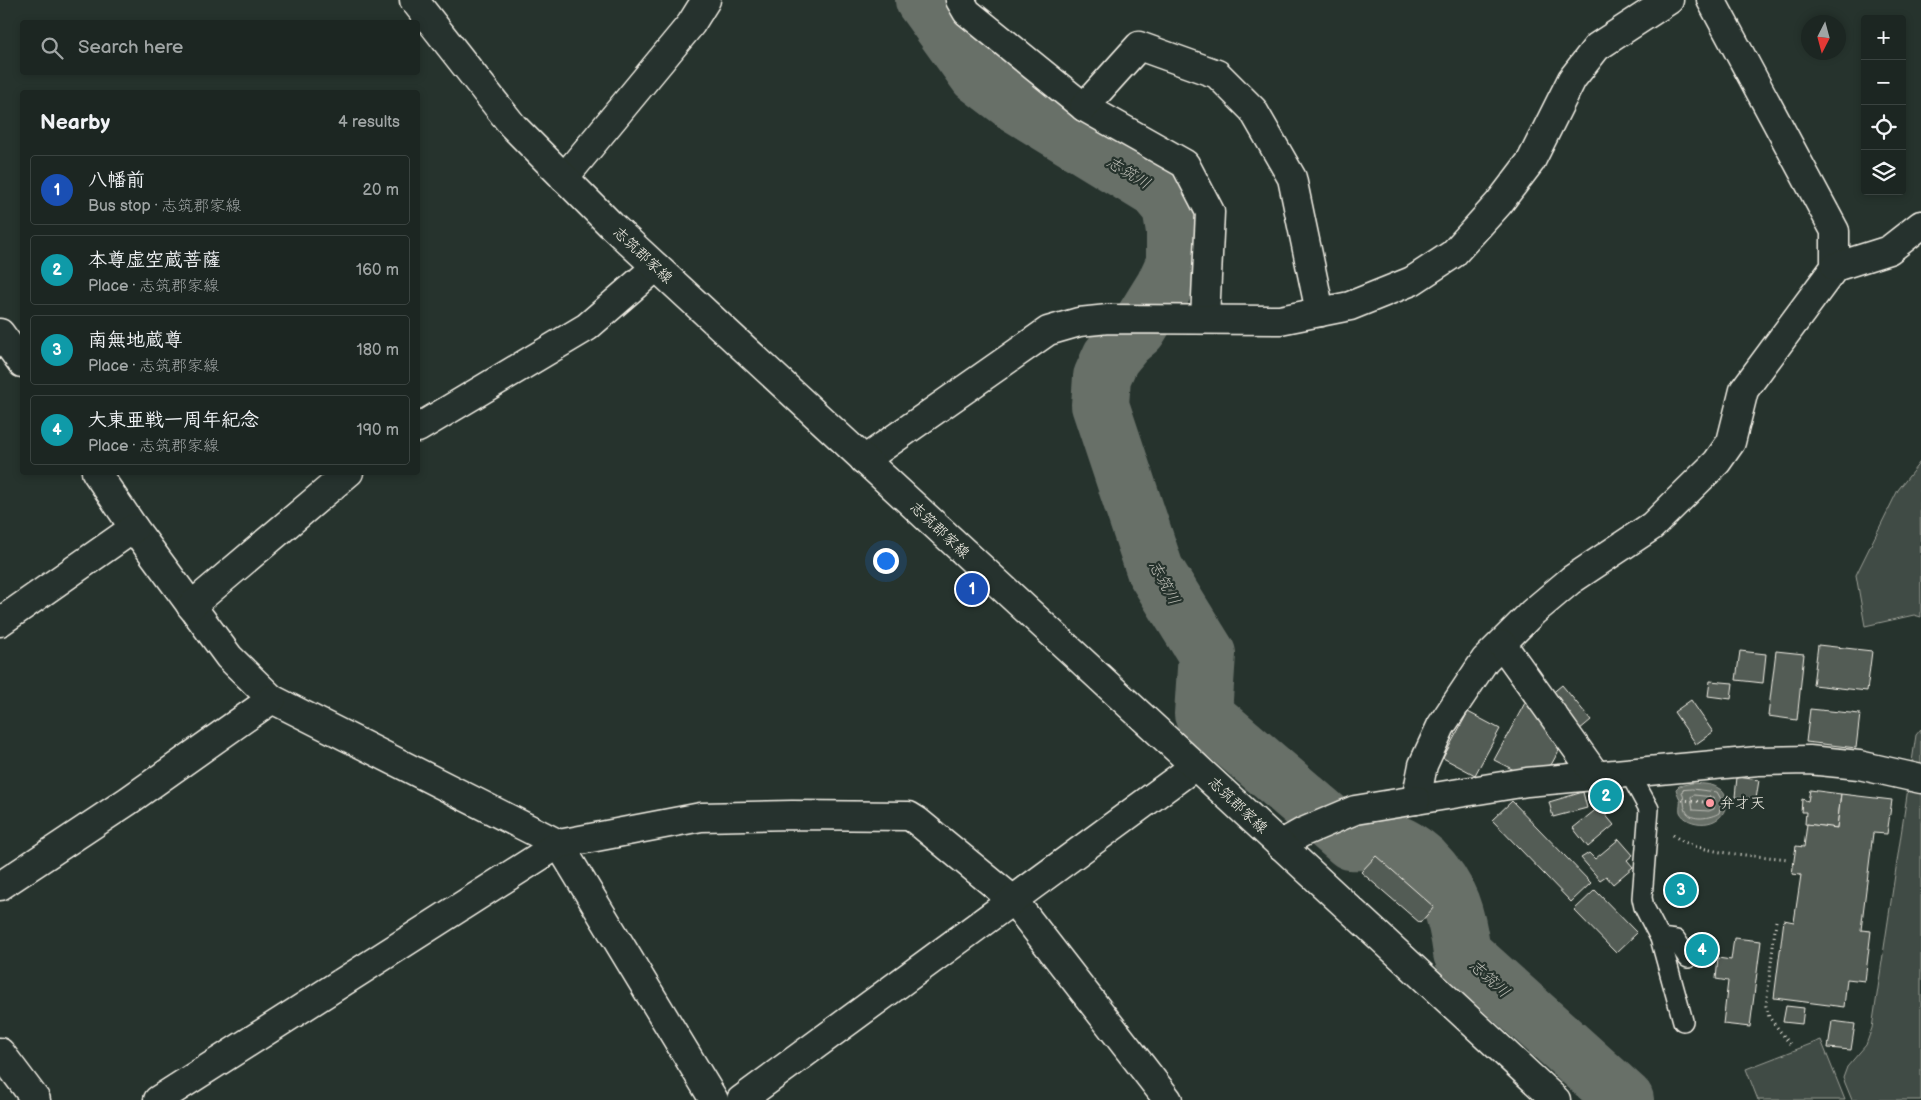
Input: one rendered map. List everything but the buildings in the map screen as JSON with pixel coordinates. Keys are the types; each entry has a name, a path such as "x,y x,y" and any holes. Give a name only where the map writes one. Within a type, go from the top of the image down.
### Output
{"street":[{"name":"志筑郡家線","path":"414,0 513,126 656,267 1195,766 1291,838 1556,1100"},
{"path":"564,178 691,24 706,0"},
{"path":"960,0 967,12 1084,107 1186,164 1210,212 1205,319"},
{"path":"864,460 1048,331 1080,322 1108,319 1280,320 1350,306 1412,281 1453,254 1499,203 1531,161 1572,79 1597,47 1669,0"},
{"path":"1416,800 1423,765 1441,726 1485,660 1533,612 1571,580 1652,526 1716,462 1731,442 1744,390 1834,267 1835,231 1711,0"},
{"path":"1084,107 1139,46 1218,74 1253,110 1292,178 1320,312"},
{"path":"1834,267 1889,250 1921,225"},
{"path":"420,427 587,327 656,267"},
{"path":"0,333 20,360"},
{"path":"98,475 134,528 229,658 272,699 559,844 714,1100"},
{"path":"191,606 345,475"},
{"path":"0,622 134,528"},
{"path":"1502,644 1597,777"},
{"path":"0,886 128,801 272,699"},
{"path":"1291,838 1355,810 1527,782 1758,761 1809,760 1859,765 1921,779"},
{"path":"741,1100 1195,766"},
{"path":"158,1100 559,844 701,817 792,814 909,816 1013,900 1168,1100"},
{"path":"3,1062 36,1100"}],"lane":[{"path":"1630,774 1649,809 1642,898 1644,907 1660,938 1683,1021"},
{"path":"1660,938 1676,940 1688,958"}],"path":[{"path":"1678,800 1704,802"},
{"path":"1649,809 1662,826 1680,840 1697,847 1788,859"},
{"path":"1776,921 1766,1006 1769,1017 1790,1044"}],"shaded area":[{"path":"1920,462 1921,617 1914,615 1865,626 1856,575 1898,490"},
{"path":"1921,729 1921,1100 1852,1100 1843,1078 1847,1067 1866,1045 1872,1028 1916,735"},
{"path":"1821,1040 1845,1100 1758,1100 1746,1069"}],"water":[{"path":"1692,783 1712,785 1723,793 1726,804 1723,812 1712,822 1696,823 1689,821 1680,812 1680,801 1676,789 1679,786"}],"waterway":[{"name":"志筑川","path":"924,0 978,75 1015,103 1157,190 1171,207 1175,231 1175,263 1164,287 1138,329 1125,340 1111,357 1102,377 1100,405 1155,570 1207,654 1203,714 1351,841 1386,841 1395,843 1408,850 1423,862 1440,882 1451,904 1458,927 1462,953 1625,1100"}],"place":[{"name":"八幡前","path":"972,589"},
{"name":"本尊虚空蔵菩薩","path":"1606,796"},
{"name":"弁才天","path":"1710,803"},
{"name":"南無地蔵尊","path":"1681,890"},
{"name":"大東亜戦一周年紀念","path":"1702,950"}]}
